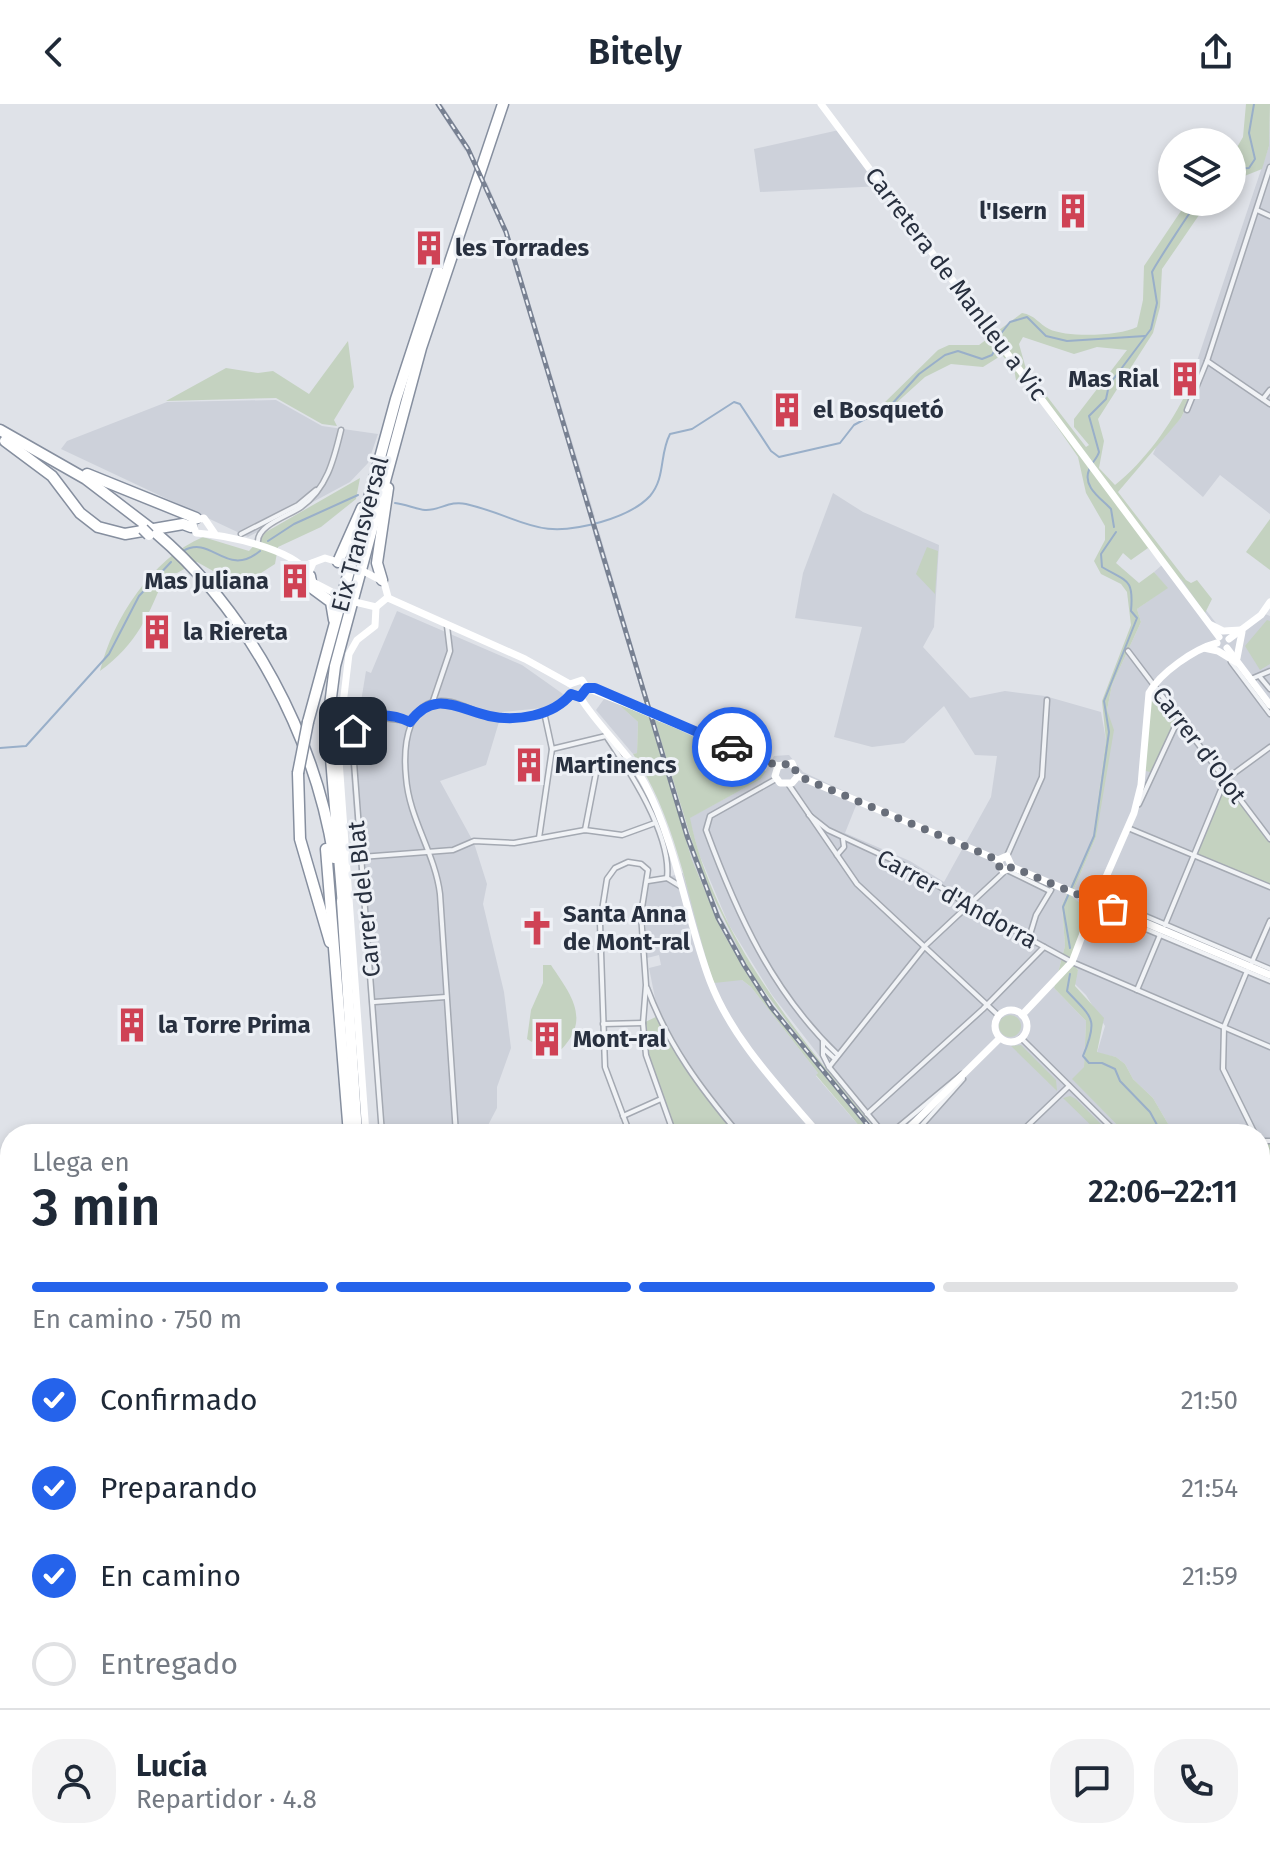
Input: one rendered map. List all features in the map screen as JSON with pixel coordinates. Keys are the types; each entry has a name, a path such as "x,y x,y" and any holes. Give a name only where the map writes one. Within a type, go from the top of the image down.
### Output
{"highway":[{"name":"Eix Transversal","path":"338,971 300,839 298,773 308,722 423,312 496,104"},
{"name":"Eix Transversal","path":"343,906 328,721 341,637 398,426 449,255 503,104"},
{"path":"382,580 377,563 398,426"},
{"path":"2,437 194,522"},
{"path":"2,437 52,476 80,513 98,527 125,534 194,522"},
{"path":"2,437 64,472 149,531"},
{"path":"343,564 382,454"},
{"path":"62,463 149,531 190,570 249,641 294,725 320,795 343,906 356,1124"},
{"path":"190,570 256,664 294,739 315,798 325,842 348,1124"},
{"path":"310,575 312,588 327,598 333,608 328,653"}],"street":[{"name":"Carretera de Manlleu a Vic","path":"821,104 1208,622 1218,640"},
{"path":"1187,410 1207,361 1270,167"},
{"path":"1257,210 1270,216"},
{"path":"1207,361 1270,404"},
{"path":"1263,399 1270,390"},
{"path":"258,541 262,530 314,497 333,464 341,430"},
{"path":"241,534 298,505 323,482"},
{"path":"205,530 204,518 194,522 196,533 205,530 244,541 301,564 323,558 343,564"},
{"path":"310,575 313,563"},
{"path":"301,564 316,585 340,596"},
{"path":"363,571 382,580 388,588 388,598"},
{"path":"376,607 388,598"},
{"path":"388,598 525,659 570,684 575,696 602,723 646,786 710,982 727,1016 750,1051 811,1124"},
{"path":"355,602 376,607"},
{"path":"1134,813 1141,785 1145,713 1154,684 1218,640 1221,648 1261,615 1270,602"},
{"path":"365,1124 338,746 348,659 357,640 375,626 376,607"},
{"path":"1261,615 1270,618"},
{"path":"1208,622 1223,631 1243,630"},
{"path":"1200,650 1208,637 1208,622"},
{"path":"447,626 450,651 432,704 410,722 405,753 407,790 440,894 455,1124"},
{"path":"1238,662 1237,645 1243,630"},
{"path":"1228,643 1238,662"},
{"path":"1200,650 1211,648 1238,662 1270,689"},
{"name":"Carrer d'Olot","path":"1128,651 1270,839"},
{"path":"1227,657 1270,714"},
{"path":"1256,678 1270,671"},
{"path":"1256,678 1270,705"},
{"path":"570,684 580,680 587,688 778,766 792,763 798,776 1049,887 1069,890 1086,898"},
{"path":"432,704 450,702 494,717 544,712 587,688"},
{"path":"829,1067 924,948 1005,867 1042,777 1047,700"},
{"path":"539,838 552,749 544,712"},
{"name":"Carrer del Blat","path":"381,1124 353,727 365,716 410,722"},
{"path":"1022,1015 1072,962 1134,813 1179,718"},
{"path":"602,723 606,736 628,769 655,823 668,869 667,878"},
{"path":"552,749 606,736"},
{"path":"1165,925 1225,780 1270,747"},
{"path":"776,779 778,766"},
{"path":"585,830 596,773 618,767 628,769"},
{"path":"789,785 798,776"},
{"path":"776,779 789,785 875,904 999,1016"},
{"path":"776,779 710,816 706,830 750,940 777,981 836,1057"},
{"name":"Carrer d'Andorra","path":"809,815 842,836 914,870 968,905 1072,962 1270,1047"},
{"path":"361,857 457,849 477,841 514,843 585,830 622,835 655,823"},
{"path":"1128,828 1270,887"},
{"name":"Carrer d'Andorra","path":"837,855 844,847 842,836"},
{"path":"626,1124 605,1067 600,923 607,879 615,868 628,862 641,864 648,870 641,914 646,985 643,1023 646,1055 670,1124"},
{"path":"648,881 667,878 680,886"},
{"path":"1028,938 1049,887"},
{"path":"1086,898 1092,893 1099,903 1160,935 1247,971 1270,975"},
{"path":"1086,898 1086,905 1099,903 1165,925 1252,962 1270,975"},
{"path":"1099,903 1270,975"},
{"path":"1252,962 1270,921"},
{"path":"1137,990 1160,935"},
{"path":"867,1114 987,1005 1044,947"},
{"path":"1247,971 1224,1027 1223,1069 1250,1124"},
{"path":"646,985 678,1054 695,1082 731,1124"},
{"path":"374,1002 446,997"},
{"path":"1011,1010 1022,1015 1026,1029 1021,1038 1011,1042 1000,1038 995,1026 999,1016 1011,1010"},
{"path":"603,1024 643,1023"},
{"path":"913,1124 1000,1038"},
{"path":"1021,1038 1108,1124"},
{"path":"823,1040 829,1067 877,1124"},
{"path":"824,1049 836,1057"},
{"path":"900,1124 964,1073"},
{"path":"923,1124 965,1077 964,1073"},
{"path":"1029,1124 1069,1086"},
{"path":"623,1116 661,1099"}],"shaded area":[{"path":"435,104 442,104 470,148 465,151"},
{"path":"1270,117 1270,514 1220,475 1203,497 1153,454 1158,443 1181,418 1192,395 1187,391 1269,146"},
{"path":"839,130 882,186 760,192 754,149"},
{"path":"487,182 511,240 595,517 590,519 507,240 484,184"},
{"path":"276,400 322,426 378,434 368,463 350,482 248,537 61,449 67,441 167,402"},
{"path":"833,493 863,512 939,545 934,627 923,647 970,698 1005,691 1045,696 1101,712 1106,740 1093,837 1062,905 1065,946 1054,988 1086,1021 1084,1068 1073,1079 1116,1124 872,1124 772,995 729,925 699,854 689,818 761,779 774,756 789,755 803,772 859,798 845,833 910,861 944,882 991,797 997,756 975,755 944,706 904,743 872,747 834,737 862,627 795,618 803,573"},
{"path":"599,531 684,819 719,913 766,996 868,1124 864,1124 770,1008 723,933 692,860 593,533"},
{"path":"1162,565 1181,578 1219,627 1238,629 1260,612 1270,616 1270,1124 1168,1124 1153,1098 1133,1079 1125,1064 1116,1057 1097,1053 1105,1026 1086,995 1074,983 1078,970 1072,962 1071,896 1096,837 1109,721 1107,710 1112,685 1141,622 1137,609 1167,588 1154,572"},
{"path":"397,611 522,665 563,694 560,700 542,708 502,712 486,765 440,781 474,843 487,884 483,904 504,992 511,1048 497,1087 497,1108 489,1124 378,1124 348,736 350,724 359,714 366,671 371,673"},
{"path":"604,699 617,703 638,722 637,753 633,754 596,710"},
{"path":"683,873 707,952 732,980 742,980 751,987 818,1073 816,1076 857,1124 732,1124 689,1072 656,1003 649,968 661,965 659,955 647,958 645,906 648,882"}],"green space":[{"path":"1246,104 1270,104 1269,146 1262,169 1246,175 1246,128"},
{"path":"1178,216 1198,216 1162,269 1160,307 1153,333 1098,419 1104,441 1099,468 1115,485 1156,442 1187,391 1192,395 1181,418 1118,492 1186,580 1191,583 1197,580 1212,599 1205,613 1181,579 1176,582 1148,548 1131,560 1123,553 1116,563 1139,583 1154,572 1168,588 1137,609 1141,622 1112,685 1107,710 1114,730 1096,837 1071,896 1090,911 1072,962 1078,970 1075,986 1104,1018 1097,1052 1116,1057 1125,1064 1133,1079 1153,1098 1168,1124 1116,1124 1072,1079 1084,1067 1086,1021 1054,988 1065,946 1062,905 1093,837 1106,740 1102,701 1131,625 1127,592 1121,584 1101,574 1094,561 1105,540 1105,526 1086,493 1078,457 1029,386 1016,380 1014,369 1002,355 983,367 951,364 925,377 883,415 871,420 859,418 880,407 938,350 949,345 979,345 1022,313 1049,329 1068,334 1106,334 1137,327 1143,300 1144,266","holes":["1023,337 1074,354 1097,347 1127,350 1074,419 1074,427 1089,445 1086,447 1026,369 1019,344"]},
{"path":"348,341 354,387 334,420 337,426 322,424 276,398 166,401 226,368 258,373 273,371 309,394"},
{"path":"360,478 356,499 321,527 278,547 275,564 247,582 231,581 197,562 177,573 166,573 133,639 100,671 114,631 125,611 137,592 167,559 203,537 249,551 266,532"},
{"path":"1270,519 1270,570 1246,552"},
{"path":"927,547 938,551 935,594 916,574"},
{"path":"1267,620 1270,621 1270,664 1260,670 1245,646"},
{"path":"1154,684 1179,718 1154,773 1142,770 1145,713"},
{"path":"617,703 650,716 692,860 723,933 770,1008 864,1124 858,1124 816,1075 818,1073 751,987 742,980 714,983 662,808 633,754 637,753 638,722"},
{"path":"654,718 766,771 761,779 690,818 702,862 719,904 766,986 793,1026 872,1124 830,1079 750,972 702,874"},
{"path":"1225,780 1270,839 1270,887 1195,854"},
{"path":"543,965 551,965 576,1010 574,1030 569,1040 555,1052 556,1029 538,1030 532,1042 527,1039 531,1010 543,983"},
{"path":"1006,1015 1014,1015 1021,1026 1014,1037 1006,1037 999,1030 999,1022"},
{"path":"658,1016 695,1082 731,1124 670,1124 646,1055 643,1023"},
{"path":"1021,1045 1056,1080 1057,1091 1011,1046"},
{"path":"1070,1096 1076,1099 1101,1124 1090,1124 1063,1098"}],"waterway":[{"path":"1246,168 1255,159 1249,133 1254,104"},
{"path":"1114,527 1111,509 1088,482 1089,470 1099,452 1089,416 1106,399 1109,385 1151,329 1157,303 1152,272 1188,216"},
{"path":"999,336 1010,322 1027,317 1046,336 1067,341 1145,336"},
{"path":"395,503 425,510 455,503 466,504 545,528 579,527 601,522 627,512 650,496 658,481 670,434 692,429 734,402 740,404 771,451 779,457 840,443 854,425 891,405 919,374 945,355 958,351 982,359 992,355 997,346"},
{"path":"268,541 294,524 358,495"},
{"path":"1070,948 1063,907 1094,836 1109,732 1104,701 1137,618 1131,611 1131,592 1127,582 1102,567 1101,554 1116,532"},
{"path":"183,551 202,548 238,560 260,551"},
{"path":"0,748 26,746 109,654 139,596 171,562"},
{"path":"1070,974 1067,991 1087,1013 1092,1026 1083,1056 1089,1063 1102,1063 1115,1069 1120,1081 1150,1112 1157,1124"}],"railway":[{"path":"438,104 468,149 506,232 687,836 718,918 771,1007 867,1124"}],"way so far":[{"path":"732,747 778,766 784,762 792,763 797,768 798,776 998,860 1003,871 1012,867 1086,898 1089,909 1098,909 1103,905 1113,909"}],"place":[{"name":"l'Isern","path":"1073,211"},
{"name":"les Torrades","path":"429,248"},
{"name":"Mas Rial","path":"1185,379"},
{"name":"el Bosquetó","path":"787,410"},
{"name":"Mas Juliana","path":"295,581"},
{"name":"la Riereta","path":"157,632"},
{"name":"Martinencs","path":"529,765"},
{"name":"Santa Anna de Mont-ral","path":"537,928"},
{"name":"la Torre Prima","path":"132,1025"},
{"name":"Mont-ral","path":"547,1039"}],"route":[{"path":"353,731 356,722 365,716 410,722 422,709 443,702 456,703 489,716 522,717 549,710 571,694 580,697 587,688 595,688 732,747"}]}
